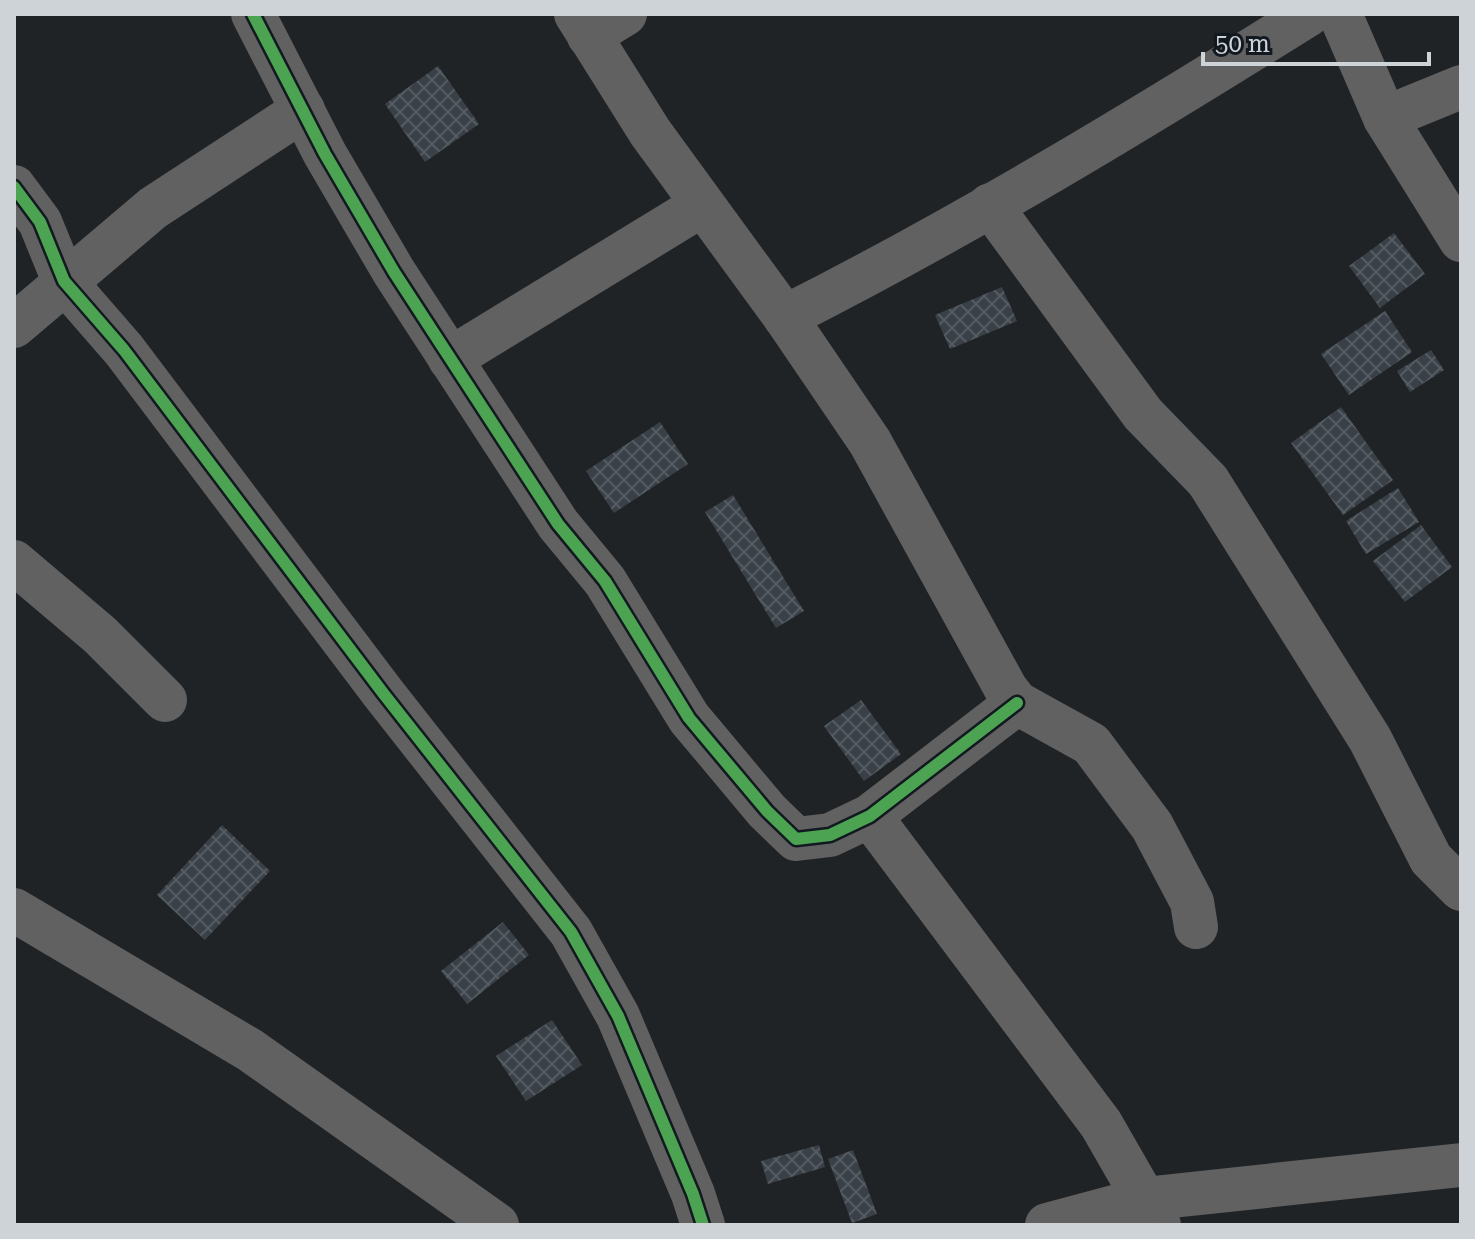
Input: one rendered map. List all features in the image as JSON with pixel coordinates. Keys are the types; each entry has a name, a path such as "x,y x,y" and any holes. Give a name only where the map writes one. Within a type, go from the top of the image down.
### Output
{"street":[{"path":"253,14 394,272 558,524 605,581 689,718 767,811 796,839 830,835 870,816 1017,703"},
{"path":"785,317 1151,113 1309,14"},
{"path":"1340,14 1385,118 1461,240"},
{"path":"597,21 702,205 785,317 870,442 960,610 1017,703 1091,744 1152,826 1192,902 1196,927"},
{"path":"1385,118 1461,87"},
{"path":"14,326 153,208 303,110"},
{"path":"14,187 40,222 64,281 124,350 383,693 571,932 618,1016 693,1194 703,1225"},
{"path":"450,359 702,205"},
{"path":"990,205 1143,414 1208,481 1370,739 1425,848 1461,889"},
{"path":"14,562 100,635 165,700"},
{"path":"870,816 1101,1124 1152,1212"},
{"path":"14,910 250,1050 497,1225"},
{"path":"1047,1225 1461,1165"}],"building":[{"path":"438,66 479,124 425,162 385,104"},
{"path":"1394,233 1425,274 1380,308 1349,266"},
{"path":"1002,287 1017,321 950,349 935,315"},
{"path":"1385,311 1412,352 1349,395 1321,354"},
{"path":"1431,350 1444,370 1410,392 1397,371"},
{"path":"1341,407 1393,480 1343,515 1291,443"},
{"path":"660,422 688,464 614,513 586,471"},
{"path":"1398,488 1419,522 1366,554 1346,521"},
{"path":"733,495 804,611 776,628 705,512"},
{"path":"1421,525 1452,567 1405,602 1373,561"},
{"path":"861,700 901,754 864,781 824,726"},
{"path":"222,825 270,871 205,940 157,895"},
{"path":"503,922 529,955 467,1004 441,971"},
{"path":"552,1020 582,1065 526,1101 496,1056"},
{"path":"819,1145 825,1167 768,1184 761,1161"},
{"path":"853,1150 877,1214 852,1223 828,1159"}],"cycle path":[{"path":"253,14 325,154 394,272 558,524 605,581 689,718 767,811 796,839 830,835 870,816 1017,703"},
{"path":"14,187 40,222 64,281 124,350 383,693 571,932 618,1016 693,1194 703,1225"}]}
